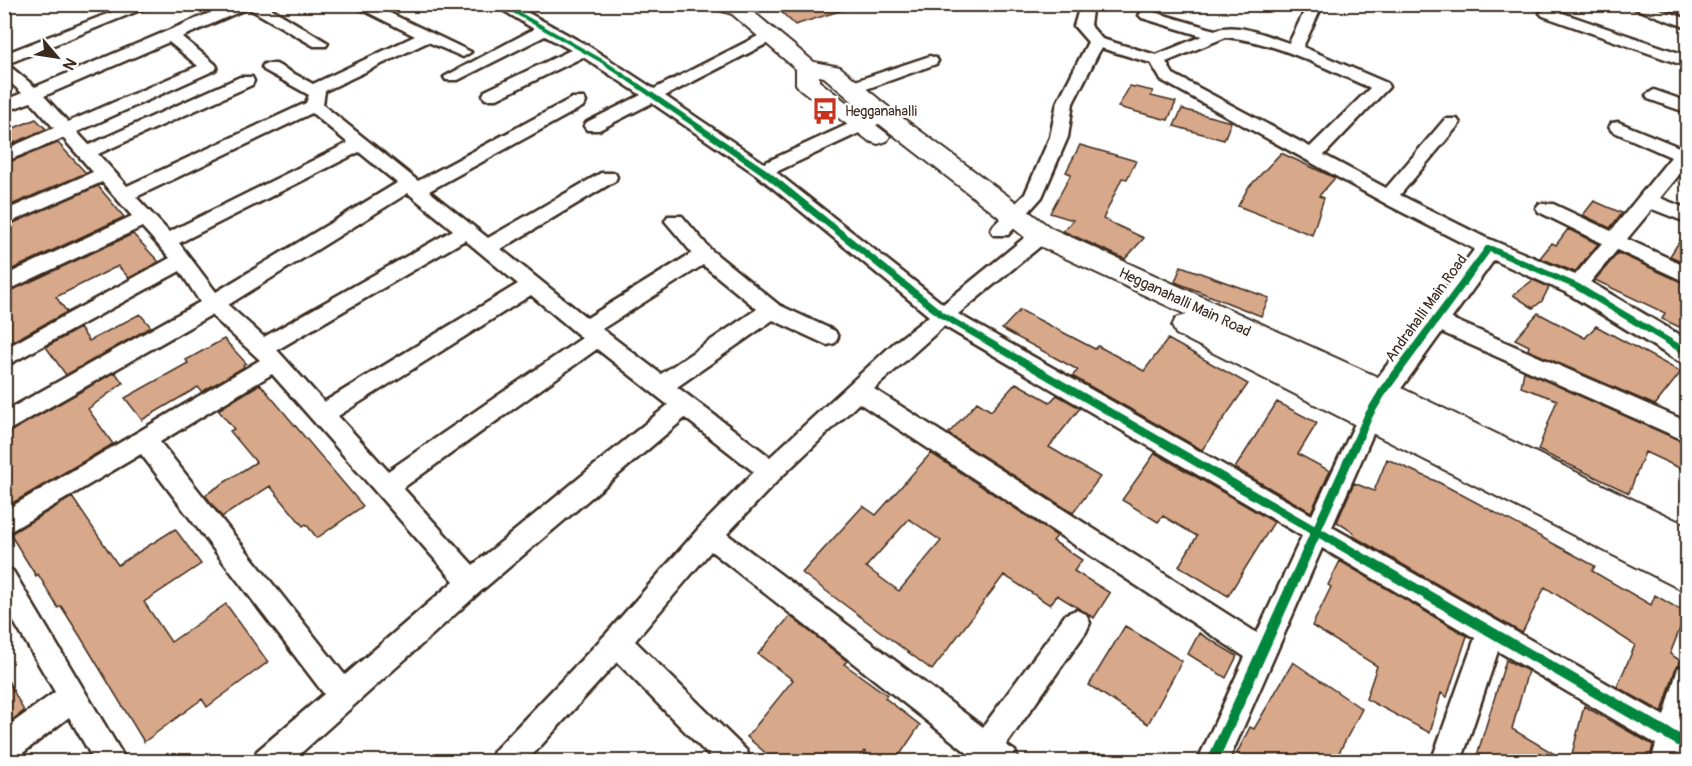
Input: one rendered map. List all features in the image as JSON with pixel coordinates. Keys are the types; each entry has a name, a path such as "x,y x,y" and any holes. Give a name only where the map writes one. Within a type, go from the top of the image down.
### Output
{"main road":[{"path":"736,6 807,67 832,72 852,88 873,120"},
{"path":"807,67 808,84 873,120 1008,224 1034,241 1375,404 1688,544"},
{"path":"1375,404 1688,576"}],"street":[{"path":"4,60 148,4"},
{"path":"4,107 245,4"},
{"path":"252,4 320,43"},
{"path":"357,4 464,52"},
{"path":"500,4 584,50 763,171 942,315 1491,632 1675,748 1688,678"},
{"path":"1294,49 1316,4"},
{"path":"1630,4 1688,24"},
{"path":"1086,5 1082,26 1096,42 1157,60 1224,32 1244,34 1294,49 1381,87 1312,156"},
{"path":"1548,13 1688,62"},
{"path":"1147,15 1216,35"},
{"path":"452,77 546,28"},
{"path":"4,157 209,68 171,36"},
{"path":"124,195 428,36"},
{"path":"593,126 770,36"},
{"path":"1008,224 1033,197 1046,172 1059,137 1065,103 1096,42"},
{"path":"491,95 584,50"},
{"path":"1157,60 1167,77 1388,197 1489,248"},
{"path":"852,88 930,61"},
{"path":"270,67 313,98 360,144 592,334 771,471"},
{"path":"4,68 34,94 183,260 213,304 268,355 472,582"},
{"path":"86,153 246,81"},
{"path":"1654,95 1688,108"},
{"path":"4,424 412,187 578,102"},
{"path":"763,171 873,120"},
{"path":"1388,197 1451,123"},
{"path":"1576,286 1649,200 1685,153 1618,127"},
{"path":"166,242 360,144"},
{"path":"4,219 105,174"},
{"path":"487,248 608,177"},
{"path":"1649,200 1688,217"},
{"path":"1545,208 1688,276"},
{"path":"4,285 144,218"},
{"path":"675,221 704,255 772,310 827,337"},
{"path":"4,524 144,440 268,355 466,231"},
{"path":"506,762 617,642 709,535 771,471 942,315 1034,241"},
{"name":"Andrahalli Main Road","path":"1375,404 1489,248 1576,286 1688,354"},
{"path":"386,486 592,334 704,255"},
{"path":"4,359 183,260"},
{"path":"321,415 532,285"},
{"path":"661,386 772,310"},
{"path":"1436,320 1688,433"},
{"path":"859,391 1262,652"},
{"path":"267,762 472,582 685,404"},
{"path":"1212,762 1375,404"},
{"path":"144,440 343,695"},
{"path":"709,535 995,755 1076,623"},
{"path":"4,579 112,762"},
{"path":"1446,762 1491,632"},
{"path":"617,642 736,762"},
{"path":"4,748 72,697"}],"building":[{"path":"773,4 845,4 846,9 795,25"},
{"path":"1130,86 1153,91 1151,96 1176,102 1168,120 1118,107"},
{"path":"1182,109 1231,122 1224,140 1174,126"},
{"path":"36,119 46,129 4,147 4,132"},
{"path":"58,143 86,173 4,208 4,164"},
{"path":"1080,145 1136,161 1127,179 1122,178 1103,219 1144,238 1125,259 1063,231 1073,220 1050,213 1071,174 1066,172"},
{"path":"1281,153 1335,178 1319,196 1324,198 1312,235 1238,206 1248,188"},
{"path":"98,186 124,217 4,273 4,227"},
{"path":"1594,201 1622,213 1610,228 1583,215"},
{"path":"1688,228 1688,264 1670,256"},
{"path":"1568,229 1598,244 1575,272 1540,258 1552,243 1556,245"},
{"path":"133,234 159,262 129,278 118,266 56,297 67,312 4,346 4,294"},
{"path":"1618,253 1688,285 1688,331 1662,319 1665,313 1595,280"},
{"path":"1181,266 1269,298 1261,316 1175,282"},
{"path":"1533,280 1549,287 1542,301 1533,308 1513,295"},
{"path":"1020,310 1095,349 1098,346 1144,371 1168,339 1248,384 1202,450 1072,376 1078,370 1002,329"},
{"path":"1538,313 1585,338 1596,326 1681,372 1655,405 1528,350 1529,346 1515,339"},
{"path":"140,314 151,327 66,375 46,347 80,328 89,341"},
{"path":"224,339 246,363 244,367 202,392 198,387 142,420 125,398 188,363 186,360"},
{"path":"1524,371 1688,444 1688,472 1645,452 1629,493 1538,450 1557,400 1521,387"},
{"path":"115,372 123,383 88,409 113,444 4,508 4,435"},
{"path":"1016,383 1050,402 1057,395 1080,408 1049,447 1100,477 1073,513 948,434 977,402 991,411"},
{"path":"260,384 363,506 317,538 306,524 303,526 270,486 222,517 205,495 256,462 230,431 234,429 218,410"},
{"path":"1277,402 1317,423 1298,454 1330,471 1311,512 1235,468"},
{"path":"931,453 1057,536 1053,541 1082,560 1074,571 1110,593 1094,618 1057,595 1050,605 1004,575 932,670 802,573 863,506 876,515","holes":["909,519 941,541 899,591 866,567"]},
{"path":"1155,453 1274,522 1228,596 1179,566 1197,536 1163,516 1158,522 1122,500"},
{"path":"1387,459 1440,483 1595,566 1592,571 1651,605 1655,595 1686,613 1670,654 1681,661 1676,667 1662,712 1617,687 1635,645 1545,587 1522,633 1353,536 1354,533 1337,522 1354,483 1374,491"},
{"path":"72,497 118,565 175,529 201,564 144,602 171,642 226,604 268,662 207,707 202,699 144,742 61,606 58,608 10,534"},
{"path":"1340,561 1467,636 1447,697 1441,693 1430,733 1366,699 1377,666 1312,626 1331,587 1328,585"},
{"path":"790,616 847,661 844,664 887,695 885,698 920,725 895,762 877,762 864,751 856,762 776,762 747,737 793,680 758,654"},
{"path":"1125,626 1182,661 1148,724 1089,685"},
{"path":"1199,633 1237,656 1226,678 1188,654"},
{"path":"1506,660 1528,671 1512,729 1568,762 1475,762"},
{"path":"1293,662 1362,709 1334,762 1250,762 1237,753 1250,727 1254,729"},
{"path":"4,673 24,711 4,726"},
{"path":"1584,706 1653,745 1649,762 1570,762"}],"cycle path":[{"path":"500,4 602,61 763,171 942,315 1688,746"},
{"path":"1212,762 1369,415 1382,393 1489,248 1576,286 1688,354"}],"place":[{"name":"Hegganahalli","path":"825,111"}]}
